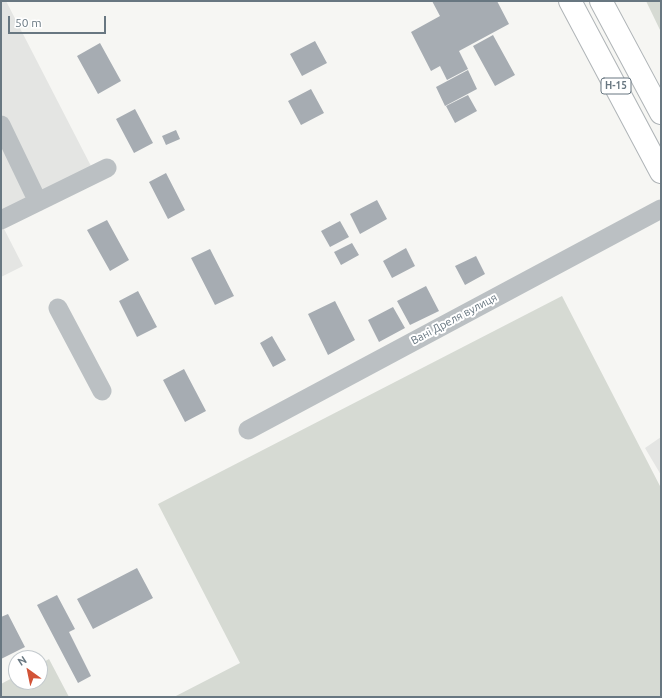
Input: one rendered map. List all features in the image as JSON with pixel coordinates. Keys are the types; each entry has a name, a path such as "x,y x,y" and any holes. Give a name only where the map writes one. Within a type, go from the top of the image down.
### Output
{"main road":[{"name":"Н-15","path":"570,1 661,172"},
{"name":"Н-15","path":"601,1 661,113"}],"lane":[{"path":"1,125 38,202"},
{"path":"1,220 107,168"},
{"name":"Вані Дреля вулиця","path":"248,430 661,209"},
{"path":"58,308 102,391"}],"shaded area":[{"path":"1,1 6,1 92,168 1,215"},
{"path":"646,1 661,1 661,32"},
{"path":"1,223 23,266 1,277"},
{"path":"562,296 661,488 661,697 174,697 240,663 158,504"},
{"path":"661,437 661,475 645,448"},
{"path":"48,660 69,697 1,697 1,684 8,680 8,690 48,690"}],"building":[{"path":"432,1 497,1 509,24 459,51 468,69 447,80 440,66 431,71 411,32 440,16"},
{"path":"493,35 515,75 495,86 473,46"},
{"path":"315,41 327,63 302,76 290,54"},
{"path":"100,43 121,81 98,94 77,56"},
{"path":"468,70 477,89 445,106 436,87"},
{"path":"311,89 324,113 301,125 288,101"},
{"path":"468,95 477,111 455,123 446,106"},
{"path":"135,109 153,143 134,153 116,119"},
{"path":"176,130 180,139 166,145 162,136"},
{"path":"166,173 185,210 168,219 149,182"},
{"path":"377,200 387,219 360,234 350,214"},
{"path":"107,220 129,260 110,271 87,230"},
{"path":"340,221 349,237 330,247 321,231"},
{"path":"352,243 359,255 341,265 334,252"},
{"path":"406,248 415,266 392,278 383,261"},
{"path":"210,249 234,296 215,305 191,258"},
{"path":"476,256 485,274 465,285 455,266"},
{"path":"426,286 439,311 410,325 397,301"},
{"path":"138,291 157,327 137,337 119,301"},
{"path":"335,301 355,340 328,355 308,314"},
{"path":"393,307 405,328 379,342 368,320"},
{"path":"272,336 286,360 273,367 260,343"},
{"path":"184,369 206,411 185,422 163,380"},
{"path":"137,568 153,598 93,629 77,599"},
{"path":"57,595 75,629 69,632 91,676 78,683 37,605"},
{"path":"8,614 25,647 19,650 8,650 8,656 1,659 1,617"}]}
